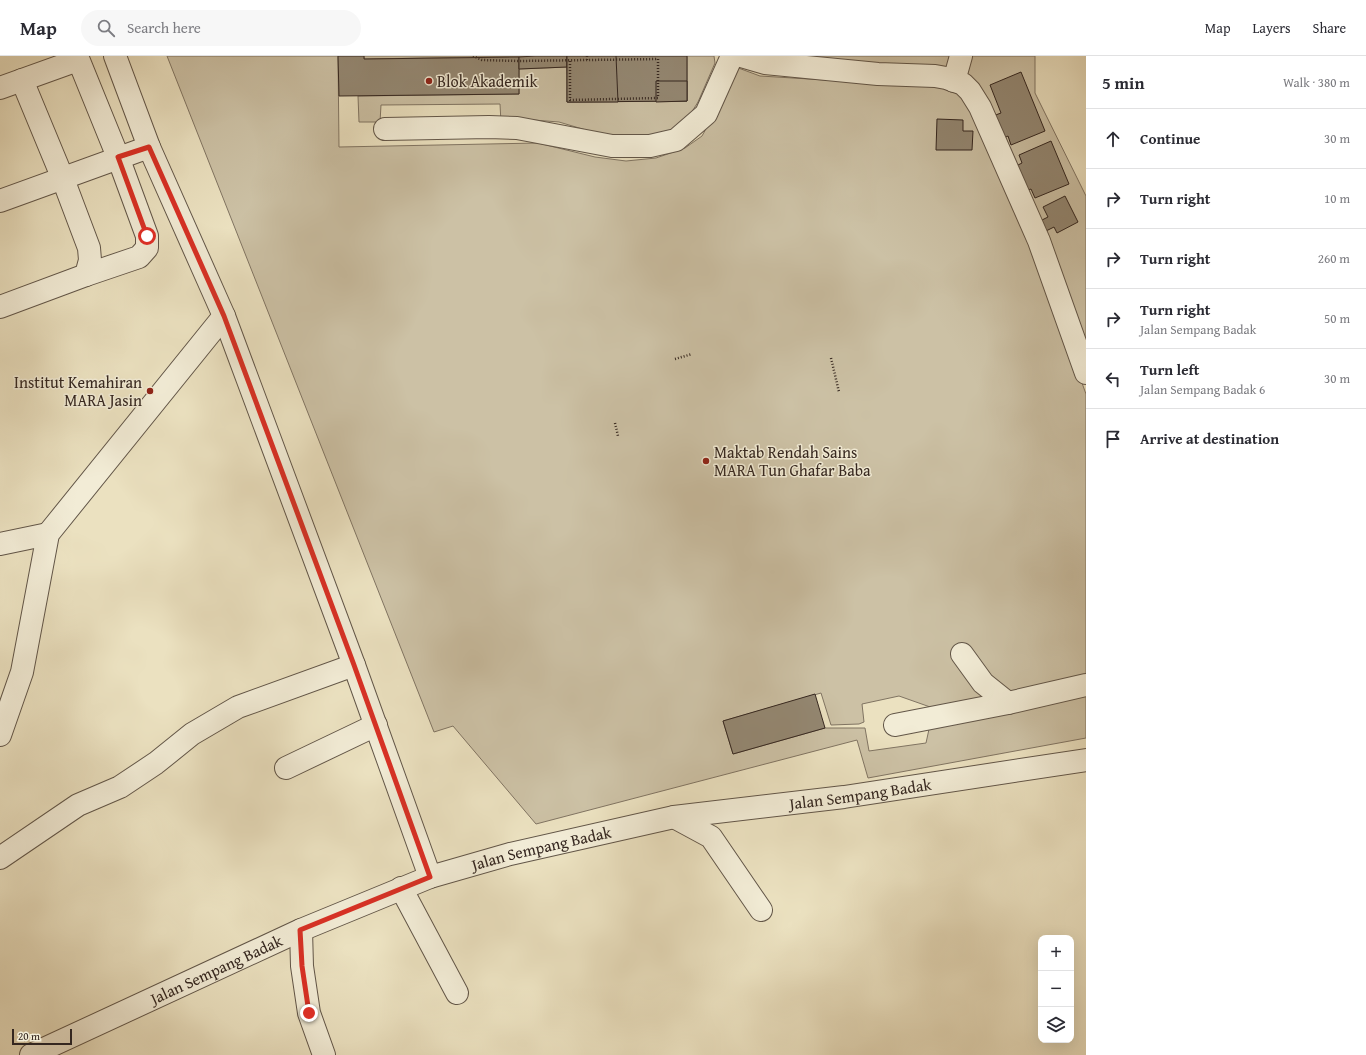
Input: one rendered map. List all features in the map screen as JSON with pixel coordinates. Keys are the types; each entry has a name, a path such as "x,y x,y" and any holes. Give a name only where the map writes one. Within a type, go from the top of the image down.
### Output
{"street":[{"path":"115,56 149,147 224,316 354,665 430,877"},
{"path":"385,129 489,127 517,128 612,146 650,146 676,140 706,114 732,56"},
{"path":"741,56 765,63 878,74 935,76 963,84 970,91 980,107 1039,241 1086,373"},
{"path":"954,81 961,56"},
{"path":"0,88 78,58 118,157 147,236 147,248 139,257 0,307"},
{"path":"22,80 63,179 89,248 90,260 86,275"},
{"path":"0,201 149,147"},
{"path":"0,735 22,672 48,534 224,316"},
{"path":"0,544 48,534"},
{"path":"962,654 983,683 1008,703"},
{"path":"0,858 78,805 120,787 156,763 192,734 238,707 354,665"},
{"path":"895,725 1008,703 1086,685"},
{"path":"286,768 376,725"},
{"name":"Jalan Sempang Badak","path":"30,1055 300,930 430,877 510,854 674,817 844,796 1086,760"},
{"path":"674,817 711,837 762,910"},
{"path":"401,888 457,993"},
{"path":"300,930 302,966 309,1013 324,1055"}],"path":[{"path":"473,56 482,60 587,61 658,59 658,98 570,100 570,61"},
{"path":"587,56 587,61"},
{"path":"675,359 692,354"},
{"path":"831,358 840,392"},
{"path":"615,423 618,436"}],"shaded area":[{"name":"Maktab Rendah Sains MARA Tun Ghafar Baba","path":"167,56 338,56 339,147 538,143 595,157 626,161 656,158 685,148 702,136 712,118 733,66 760,76 939,87 960,94 972,105 1051,298 1086,394 1086,678 933,708 899,696 862,704 864,722 859,724 831,725 821,693 723,721 733,754 825,728 865,728 869,751 926,743 931,720 1086,691 1086,738 868,778 857,740 536,824 453,726 434,732"},
{"path":"364,56 535,56 364,59"},
{"path":"687,56 714,56 715,63 698,102 688,118 658,140 606,136 559,122 521,119 501,123 500,104 381,105 380,122 359,122 358,96 519,94 519,69 567,67 568,102 687,101"},
{"path":"764,56 958,56 950,69"},
{"path":"967,56 1035,56 1035,93 1086,196 1086,365 965,70"}],"building":[{"name":"Blok Akademik","path":"338,56 364,56 364,59 519,57 519,94 339,96"},
{"path":"567,56 567,67 519,69 519,57"},
{"name":"Blok Akademik","path":"567,56 687,56 687,101 567,102"},
{"path":"567,56 616,56 618,102 567,102"},
{"path":"1021,72 1045,131 1011,145 1008,136 1002,139 993,116 1001,113 990,85"},
{"path":"656,81 687,81 687,101 656,102"},
{"path":"937,119 963,120 963,131 973,131 972,150 936,150"},
{"path":"1051,141 1069,184 1035,198 1031,189 1026,191 1016,166 1022,163 1019,155"},
{"path":"1065,196 1078,222 1057,233 1054,227 1046,231 1040,221 1048,217 1043,207"},
{"path":"815,694 825,728 733,754 723,721"}],"place":[{"name":"Blok Akademik","path":"429,81"},
{"name":"Institut Kemahiran MARA Jasin","path":"150,391"},
{"name":"Maktab Rendah Sains MARA Tun Ghafar Baba","path":"706,461"}],"route":[{"path":"147,236 118,157 149,147 224,316 354,665 430,877 300,930 302,966 309,1013"}]}
